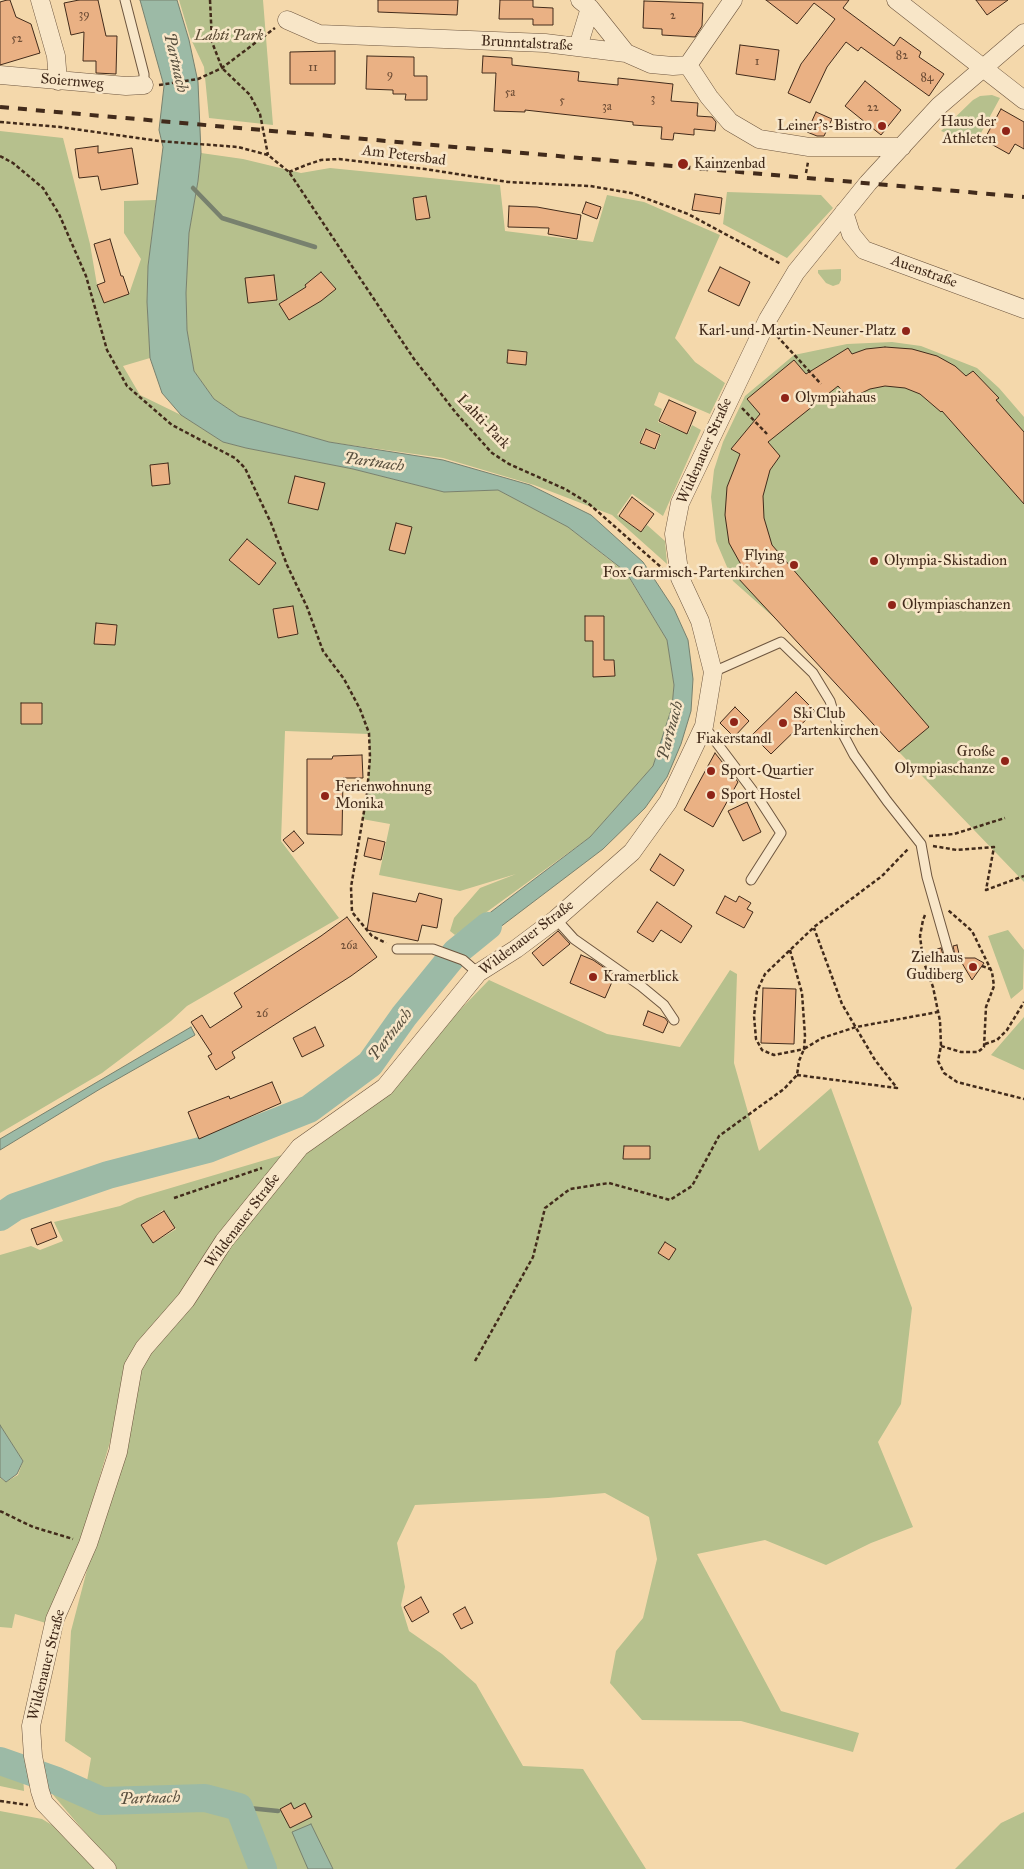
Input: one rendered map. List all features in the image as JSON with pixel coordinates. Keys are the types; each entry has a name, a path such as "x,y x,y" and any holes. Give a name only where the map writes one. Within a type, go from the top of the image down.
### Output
{"street":[{"path":"40,0 56,56 58,81"},
{"path":"733,0 688,64 709,97 730,122 759,139 809,147 902,147"},
{"path":"896,0 1024,100"},
{"path":"578,47 585,4"},
{"path":"585,4 626,53"},
{"name":"Brunntalstraße","path":"287,20 319,34 545,43 626,53 651,64 673,66 688,64"},
{"name":"Wildenauer Straße","path":"42,1797 33,1756 31,1726 55,1619 88,1544 118,1452 133,1367 144,1348 186,1300 224,1241 300,1146 385,1087 478,973 516,949 556,919 632,852 668,802 704,726 713,672 700,621 680,578 674,534 680,503 766,324 796,272 868,183 939,106 1024,33"},
{"name":"Soiernweg","path":"0,75 126,86 144,85"},
{"name":"Auenstraße","path":"844,212 851,234 864,250 963,282 1024,309"},
{"path":"42,1797 107,1869"}],"lane":[{"path":"125,0 144,74 144,85"},
{"path":"713,672 781,642 813,672 830,701 836,721 854,755 887,801 920,841 933,902 949,954"},
{"path":"704,726 759,799 781,833 751,880"},
{"path":"556,919 574,939 641,986 664,1005 674,1020"},
{"path":"396,948 433,949 463,960 478,973"}],"path":[{"path":"210,0 212,42 222,68 250,95 260,114 268,155"},
{"path":"163,85 198,79 222,68 287,20"},
{"path":"0,122 60,127 159,141 238,147 268,155 289,172"},
{"path":"0,156 13,163 43,188 59,214 86,276 107,350 127,386 172,425 235,458 245,468 272,523 287,565 307,607 323,651 344,678 369,733 370,757 367,794 351,887 352,912 372,936 396,948"},
{"name":"Am Petersbad","path":"289,172 321,160 339,159 424,169 508,182 590,186 631,193 688,214 796,272"},
{"path":"806,173 807,166"},
{"name":"Lahti-Park","path":"289,172 339,250 414,360 456,413 492,453 509,464 565,489 588,503 669,575 680,578"},
{"path":"766,324 821,384"},
{"path":"755,420 767,434"},
{"path":"938,1012 856,1028 822,1038 804,1049 774,1054 762,1050 756,1039 754,1016 757,991 765,974 814,927 882,876 920,841 954,834 1005,818"},
{"path":"920,841 957,850 994,847 986,890 1024,876"},
{"path":"941,1046 961,1052 978,1052 984,1047 986,1007 994,986 989,969 972,931 953,912 933,902 922,920 920,936 923,960 933,988 940,1021 941,1046 938,1061 944,1073 957,1082 1024,1099"},
{"path":"797,1075 897,1088 875,1060 842,1004 814,927"},
{"path":"476,1361 533,1257 545,1208 570,1189 609,1183 670,1200 692,1186 719,1136 784,1089 797,1075 798,1061 804,1049 805,1036 802,993 790,950"},
{"path":"982,966 989,969"},
{"path":"985,1044 997,1040 1007,1030 1024,1002"},
{"path":"174,1198 268,1165"},
{"path":"0,1511 33,1527 88,1544"},
{"path":"0,1800 27,1805 42,1797"}],"green space":[{"name":"Lahti Park","path":"179,0 263,0 273,125 209,118 204,67 190,37"},
{"path":"992,95 1000,98 975,144 941,131 973,100 980,96"},
{"path":"0,131 63,138 90,244 97,285 104,303 129,294 141,259 124,233 124,201 156,200 148,266 147,302 150,358 123,366 140,395 181,415 223,442 353,469 444,492 498,490 568,527 626,573 667,640 674,685 672,707 653,766 590,837 455,935 450,931 454,918 480,888 516,874 460,891 379,875 390,824 362,819 367,794 370,757 369,734 285,731 281,841 339,918 187,1006 171,1021 102,1073 0,1133"},
{"path":"201,153 243,159 301,173 330,168 500,185 505,231 593,242 607,195 644,202 720,235 675,338 695,362 725,383 710,414 659,392 654,405 662,409 658,422 688,434 692,425 701,430 663,516 632,494 617,515 641,532 647,525 665,541 667,564 612,515 534,485 443,458 329,442 239,416 214,399 194,371 187,330 186,293 189,233","holes":["645,428 661,434 656,450 639,443"]},
{"path":"727,192 821,195 833,208 787,258 723,224"},
{"path":"841,269 841,280 839,284 833,286 826,283 818,273 818,270"},
{"name":"Olympiaschanzen","path":"892,342 921,346 977,368 999,388 1024,417 1024,882 899,752 788,630 733,581 716,541 711,497 714,470 723,442 745,396 794,355 847,344"},
{"path":"1008,930 1024,950 1023,989 1011,999 988,936"},
{"path":"730,970 737,974 734,1063 759,1151 831,1088 912,1308 901,1404 878,1442 913,1527 871,1543 826,1565 765,1540 697,1554 781,1711 859,1733 853,1752 741,1721 642,1720 610,1683 616,1651 643,1618 657,1559 649,1517 605,1493 415,1505 397,1543 405,1587 401,1605 409,1631 442,1654 476,1684 523,1766 583,1769 646,1869 116,1869 49,1790 60,1790 83,1804 91,1758 65,1741 71,1631 118,1452 133,1367 300,1147 385,1087 489,980 607,1034 680,1047"},
{"path":"1024,1017 1024,1070 991,1055"},
{"path":"292,1152 133,1352 115,1425 92,1503 62,1595 46,1623 15,1614 12,1628 0,1627 0,1478 6,1482 18,1475 23,1461 0,1425 0,1255 31,1246 40,1250 63,1241 54,1222 120,1206 137,1198","holes":["163,1210 176,1229 153,1243 141,1225"]},
{"path":"0,1767 23,1774 24,1791 0,1786"},
{"path":"0,1811 42,1819 52,1825 97,1869 0,1869"},
{"path":"1024,1812 1024,1869 955,1869 1001,1823"}],"water":[{"path":"140,0 177,0 189,40 198,82 201,153 189,233 186,293 187,330 194,371 214,399 239,416 329,442 443,460 530,485 591,515 643,562 674,609 688,640 693,679 691,711 681,744 667,777 645,808 603,849 466,953 446,946 590,837 653,766 672,707 674,685 667,640 626,572 568,527 498,490 444,492 353,469 223,442 181,415 162,393 150,358 147,302 148,266 163,147 159,130 164,86"},
{"path":"191,1027 195,1035 100,1089 0,1150 0,1139"},
{"path":"0,1425 23,1461 17,1474 6,1482 0,1477"},
{"path":"311,1824 333,1869 308,1869 292,1832"}],"building":[{"path":"10,0 16,17 31,24 40,53 0,65 0,2"},
{"path":"79,0 98,0 106,36 117,36 116,74 96,73 96,61 83,61 84,32 71,35 64,3"},
{"path":"378,0 458,0 457,15 378,12"},
{"path":"500,0 533,0 533,7 553,8 553,25 533,25 533,19 499,19"},
{"path":"766,0 849,0 843,8 894,46 900,37 921,52 919,57 944,74 929,96 861,47 858,51 846,42 827,67 810,103 788,93 801,64 835,19 814,3 797,24"},
{"path":"976,0 1008,0 987,15"},
{"path":"644,1 703,3 702,26 695,37 662,35 662,29 643,28"},
{"path":"740,45 779,50 775,80 736,74"},
{"path":"335,51 335,84 290,84 290,52"},
{"path":"367,56 414,57 414,76 427,76 427,100 405,100 406,94 393,94 393,90 366,89"},
{"path":"483,56 512,58 512,65 579,72 578,81 618,85 618,78 673,84 671,101 698,103 697,116 712,117 716,122 715,131 694,129 694,135 674,133 673,140 661,139 662,127 633,125 633,122 525,110 525,112 494,111 496,73 482,73"},
{"path":"865,81 901,110 881,135 845,106"},
{"name":"Haus der Athleten","path":"1001,109 1024,122 1024,149 1015,144 1009,154 984,140"},
{"path":"816,112 832,119 824,136 817,136 807,132"},
{"path":"98,146 98,153 132,148 138,184 101,190 98,176 79,178 75,149"},
{"path":"695,194 722,198 720,214 692,210"},
{"path":"426,196 430,218 416,220 413,198"},
{"path":"586,202 601,207 597,219 582,213"},
{"path":"509,206 537,207 581,215 577,239 548,234 549,228 508,227"},
{"path":"110,239 121,276 123,276 129,294 104,303 97,285 105,282 94,244"},
{"path":"720,267 750,282 739,306 708,291"},
{"path":"321,272 336,289 321,301 289,320 279,304 306,287 305,285"},
{"path":"274,275 277,300 248,303 245,278"},
{"path":"885,347 912,349 937,356 955,366 966,376 973,371 999,398 996,400 1024,432 1024,504 942,411 920,394 905,388 885,386 870,389 849,399 838,386 768,442 780,456 770,470 763,496 764,518 772,545 929,727 899,752 737,577 744,570 729,543 725,515 727,487 740,454 731,449 760,414 747,399 794,360 806,374 848,348 852,354 866,349"},
{"path":"508,350 527,352 526,365 507,363"},
{"path":"669,400 696,412 687,434 659,421"},
{"path":"646,429 660,435 655,449 640,443"},
{"path":"168,463 170,484 152,486 150,465"},
{"path":"295,476 325,483 318,510 288,503"},
{"path":"632,497 654,514 641,532 619,516"},
{"path":"396,523 412,527 405,554 389,550"},
{"path":"247,539 276,563 259,585 229,560"},
{"path":"293,606 298,634 278,638 273,609"},
{"path":"585,616 604,616 604,660 614,660 615,676 593,677 593,641 585,641"},
{"path":"96,623 117,625 115,645 94,644"},
{"name":"Ski Club Partenkirchen","path":"796,692 815,711 771,754 752,735"},
{"path":"21,703 42,703 42,724 21,724"},
{"name":"Fiakerstandl","path":"735,707 749,721 734,737 720,723"},
{"name":"Sport Hostel","path":"715,753 738,782 713,827 684,810"},
{"name":"Ferienwohnung Monika","path":"362,755 363,778 343,778 342,835 307,834 307,759 332,759 333,756"},
{"path":"747,802 761,832 743,841 728,811"},
{"path":"294,831 304,843 293,852 283,840"},
{"path":"368,838 385,842 381,860 364,856"},
{"path":"660,854 684,870 674,886 650,870"},
{"path":"373,893 416,902 419,893 442,899 437,928 422,925 418,941 367,930"},
{"path":"725,896 736,902 739,896 751,903 747,909 753,912 744,928 716,913"},
{"path":"657,902 692,926 681,943 661,930 653,942 637,932"},
{"path":"347,917 377,957 351,976 232,1052 235,1058 216,1070 208,1056 212,1054 191,1022 202,1015 210,1028 242,1007 234,993"},
{"path":"558,931 570,944 543,966 532,953"},
{"path":"957,945 960,958 951,960 955,955 953,946"},
{"path":"941,948 944,958 950,960 940,962 937,949"},
{"name":"Kramerblick","path":"581,955 593,960 615,975 605,998 570,983"},
{"name":"Zielhaus Gudiberg","path":"959,958 975,958 984,963 972,980"},
{"path":"763,988 796,989 794,1044 761,1043"},
{"path":"648,1011 665,1018 668,1022 663,1033 643,1025"},
{"path":"315,1027 324,1046 302,1057 293,1038"},
{"path":"272,1082 281,1103 199,1139 188,1112 229,1096 230,1099"},
{"path":"624,1146 650,1146 650,1159 623,1159"},
{"path":"164,1211 175,1228 153,1243 141,1225"},
{"path":"51,1222 57,1237 37,1245 31,1229"},
{"path":"665,1242 676,1249 669,1260 658,1253"},
{"path":"421,1597 429,1612 412,1622 404,1607"},
{"path":"465,1607 473,1623 461,1629 453,1614"},
{"path":"291,1803 294,1809 305,1803 312,1817 290,1828 280,1809"}],"waterway":[{"path":"193,188 222,218 315,247"},
{"name":"Partnach","path":"0,1217 15,1207 108,1175 208,1149 309,1109 370,1064 404,1016 456,952 488,926"},
{"name":"Partnach","path":"0,1761 57,1781 102,1801 205,1798 239,1807 263,1869"},
{"path":"239,1807 278,1811"}],"railway":[{"path":"0,107 1024,197"}],"place":[{"name":"Leiner's-Bistro","path":"882,126"},
{"name":"Haus der Athleten","path":"1006,131"},
{"name":"Kainzenbad","path":"683,164"},
{"name":"Karl-und-Martin-Neuner-Platz","path":"906,331"},
{"name":"Olympiahaus","path":"785,398"},
{"name":"Olympia-Skistadion","path":"874,561"},
{"name":"Flying Fox-Garmisch-Partenkirchen","path":"794,565"},
{"name":"Olympiaschanzen","path":"892,605"},
{"name":"Fiakerstandl","path":"734,722"},
{"name":"Ski Club Partenkirchen","path":"783,723"},
{"name":"Große Olympiaschanze","path":"1005,761"},
{"name":"Sport-Quartier","path":"711,771"},
{"name":"Sport Hostel","path":"711,795"},
{"name":"Ferienwohnung Monika","path":"325,796"},
{"name":"Zielhaus Gudiberg","path":"973,967"},
{"name":"Kramerblick","path":"593,977"}]}
